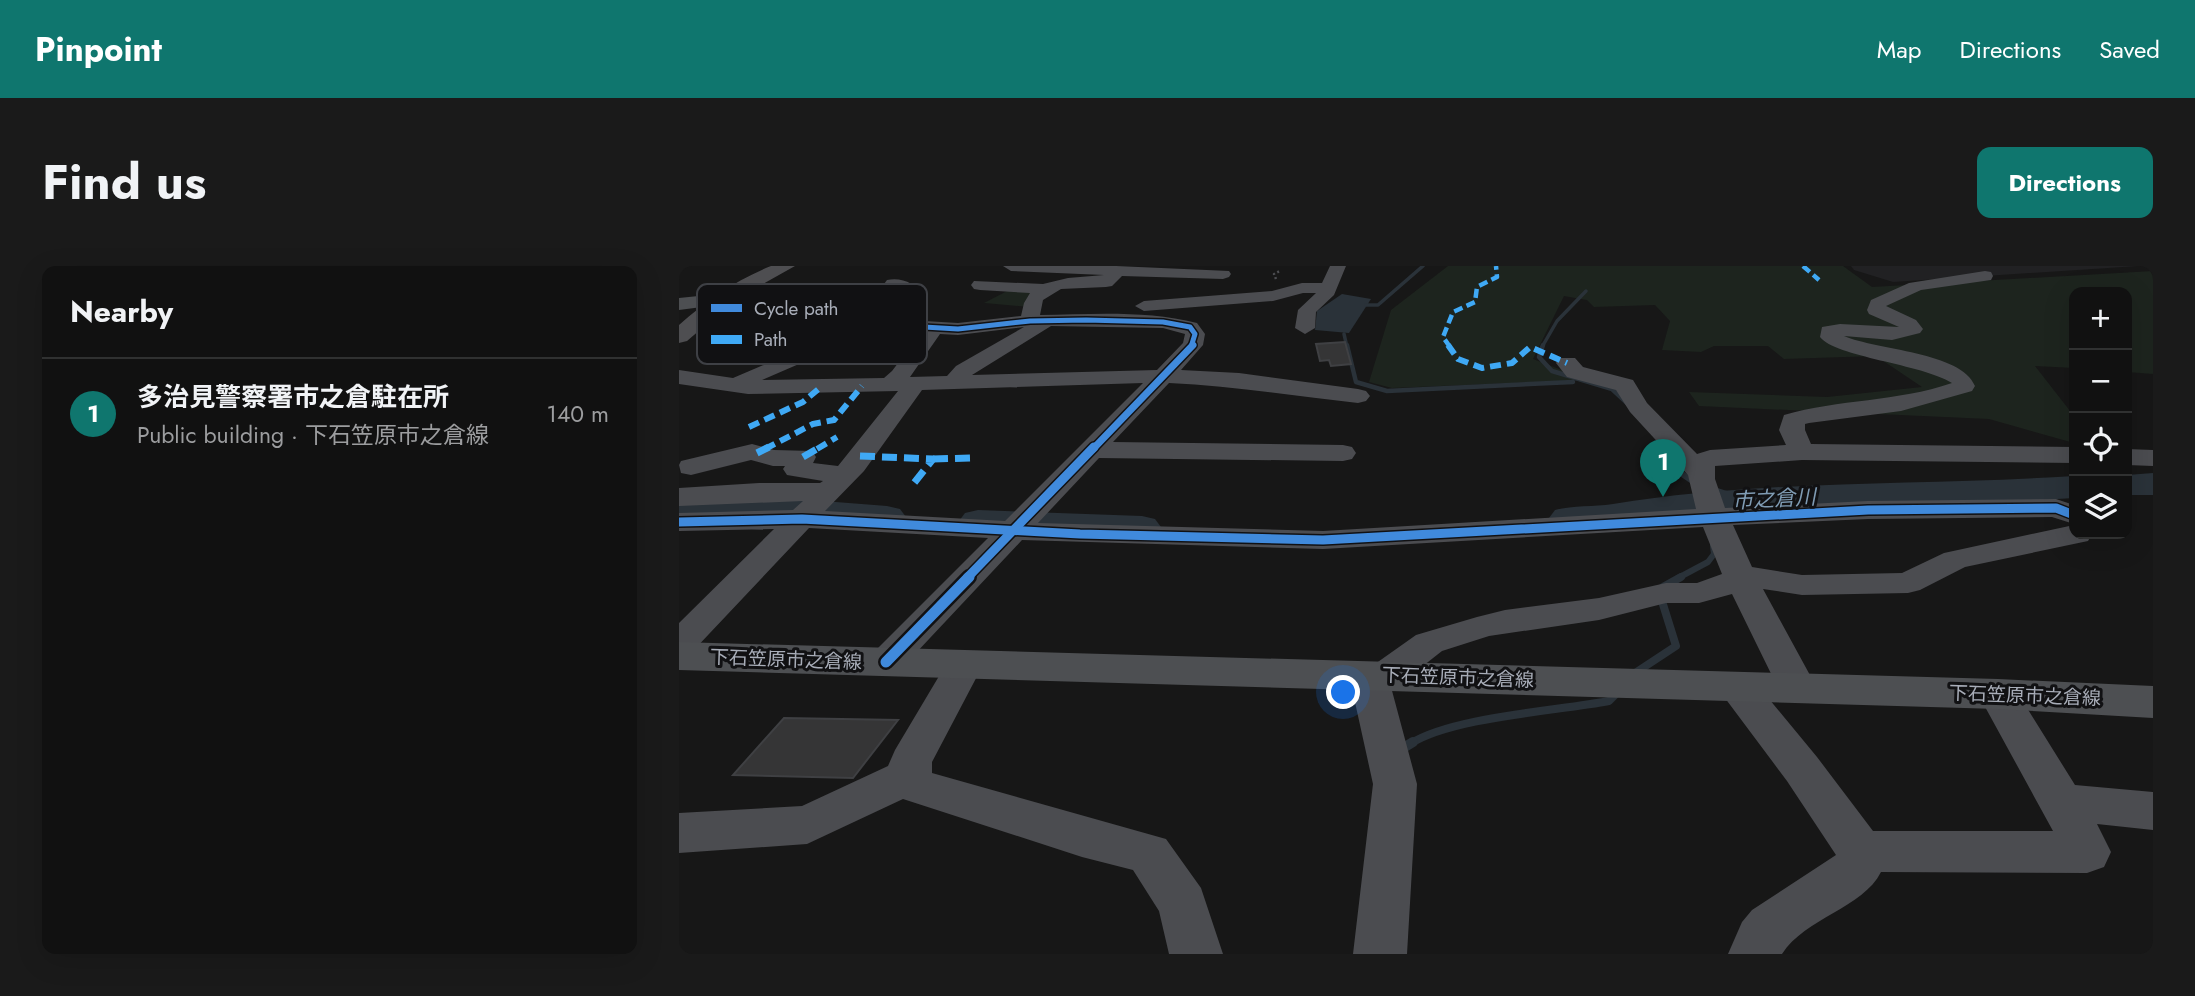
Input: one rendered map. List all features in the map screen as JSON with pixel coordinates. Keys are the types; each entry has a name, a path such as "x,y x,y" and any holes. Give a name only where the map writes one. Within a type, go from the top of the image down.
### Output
{"highway":[{"path":"745,284 786,266"},
{"path":"679,336 697,320"}],"main road":[{"path":"679,304 697,304"},
{"name":"下石笠原市之倉線","path":"679,656 1999,694 2153,702"}],"street":[{"path":"1011,266 1223,274"},
{"path":"1305,328 1307,310 1325,295 1338,266"},
{"path":"1039,321 1034,299 1048,289 1064,282 1106,282 1118,271"},
{"path":"1802,452 1792,430 1793,420 1807,415 1881,407 1937,396 1964,386 1961,378 1944,370 1915,360 1845,345 1830,337 1829,331 1842,329 1904,334 1913,329 1909,324 1876,310 1877,304 1904,290 1937,281 1985,276"},
{"path":"979,285 1048,289"},
{"path":"927,328 991,327 1155,313 1273,296 1303,288 1327,288"},
{"path":"886,662 1193,345 1195,334 1190,327 1155,313"},
{"path":"952,384 964,371 1039,321"},
{"path":"927,338 934,328"},
{"path":"1567,363 1575,372 1625,385 1639,407 1700,475"},
{"path":"691,398 780,364"},
{"path":"888,386 908,364"},
{"path":"679,377 727,385 914,386 1161,376 1239,380 1358,396"},
{"path":"679,644 824,496 914,386"},
{"path":"683,468 751,439 773,457 803,457 797,469 824,496"},
{"path":"1090,450 1343,453"},
{"path":"1797,688 1714,517 1700,475 1701,462 1710,458 1802,452 2069,455"},
{"path":"2132,457 2153,458"},
{"path":"679,497 759,492 824,496 1024,520 1323,540 1868,510 2040,507 2056,508 2069,513"},
{"path":"679,522 824,496"},
{"path":"1380,954 1390,764 1377,675 1429,643 1505,621 1599,609 1659,595 1699,593 1730,584 1742,575 1802,585 1908,583 1955,560 2069,536"},
{"path":"964,665 910,762 911,784 1081,837 1149,854 1184,904 1196,954"},
{"path":"1736,686 1803,769 1860,850 1860,864 1848,877 1774,922 1758,940 1755,954"},
{"path":"1860,850 2087,852 1999,694"},
{"path":"679,833 807,825 911,775"},
{"path":"2061,802 2153,811"}],"path":[{"path":"1273,274 1280,271"}],"shaded area":[{"path":"1448,266 1843,266 1872,287 2153,271 2153,374 2132,372 2132,287 2069,287 2069,368 2035,366 2069,410 2069,442 1989,419 1699,406 1689,392 1827,397 1922,387 1876,356 1784,359 1768,346 1714,346 1701,352 1662,350 1670,321 1655,305 1594,307 1587,300 1564,296 1533,359 1588,380 1392,388 1369,382 1391,310"},
{"path":"1851,266 2138,266 1893,282 1854,270"},
{"path":"1011,289 1041,290 1029,307 984,303"},
{"path":"1342,294 1371,299 1349,333 1315,330 1317,311"}],"building":[{"path":"1345,342 1351,364 1331,366 1329,360 1320,361 1316,344"},
{"path":"784,718 898,720 853,778 733,775"}],"waterway":[{"path":"1366,305 1378,305 1423,266"},
{"path":"1543,346 1557,321 1586,291"},
{"path":"1344,334 1347,347"},
{"path":"1347,345 1356,382 1387,391 1573,382"},
{"path":"1543,346 1539,357 1552,371 1612,389 1627,403"},
{"path":"1666,449 1682,474 1697,484"},
{"name":"市之倉川","path":"2132,485 2153,484"},
{"name":"市之倉川","path":"1568,518 1609,516 1663,506 1746,500 1917,491 1960,494 2069,487"},
{"path":"1711,489 1746,500"},
{"name":"市之倉川","path":"1690,505 1692,509"},
{"name":"市之倉川","path":"679,510 746,506 887,517"},
{"name":"市之倉川","path":"978,521 1142,527"},
{"path":"1678,578 1708,562 1714,554 1713,546"},
{"path":"1663,587 1681,577"},
{"path":"1632,675 1676,646 1661,598"},
{"path":"1410,744 1451,727 1609,701 1618,692"},
{"path":"1400,750 1413,742"}],"marked path":[{"path":"1496,266 1497,277 1477,287 1475,302 1453,312 1443,337 1458,359 1482,368 1512,363 1530,347 1567,363"},
{"path":"1803,266 1819,280"},
{"path":"757,453 813,424 834,420 862,386"},
{"path":"749,427 803,402 821,387"},
{"path":"803,457 837,437"},
{"path":"860,456 933,459 914,483"},
{"path":"933,459 970,458"}],"cycle path":[{"path":"886,662 1193,345 1195,334 1190,327 1163,322 1086,320 1030,321 958,329 927,327"},
{"path":"679,522 802,519 1080,534 1323,540 1868,510 2056,508 2069,513"}],"place":[{"name":"多治見警察署市之倉駐在所","path":"1663,497"}]}
